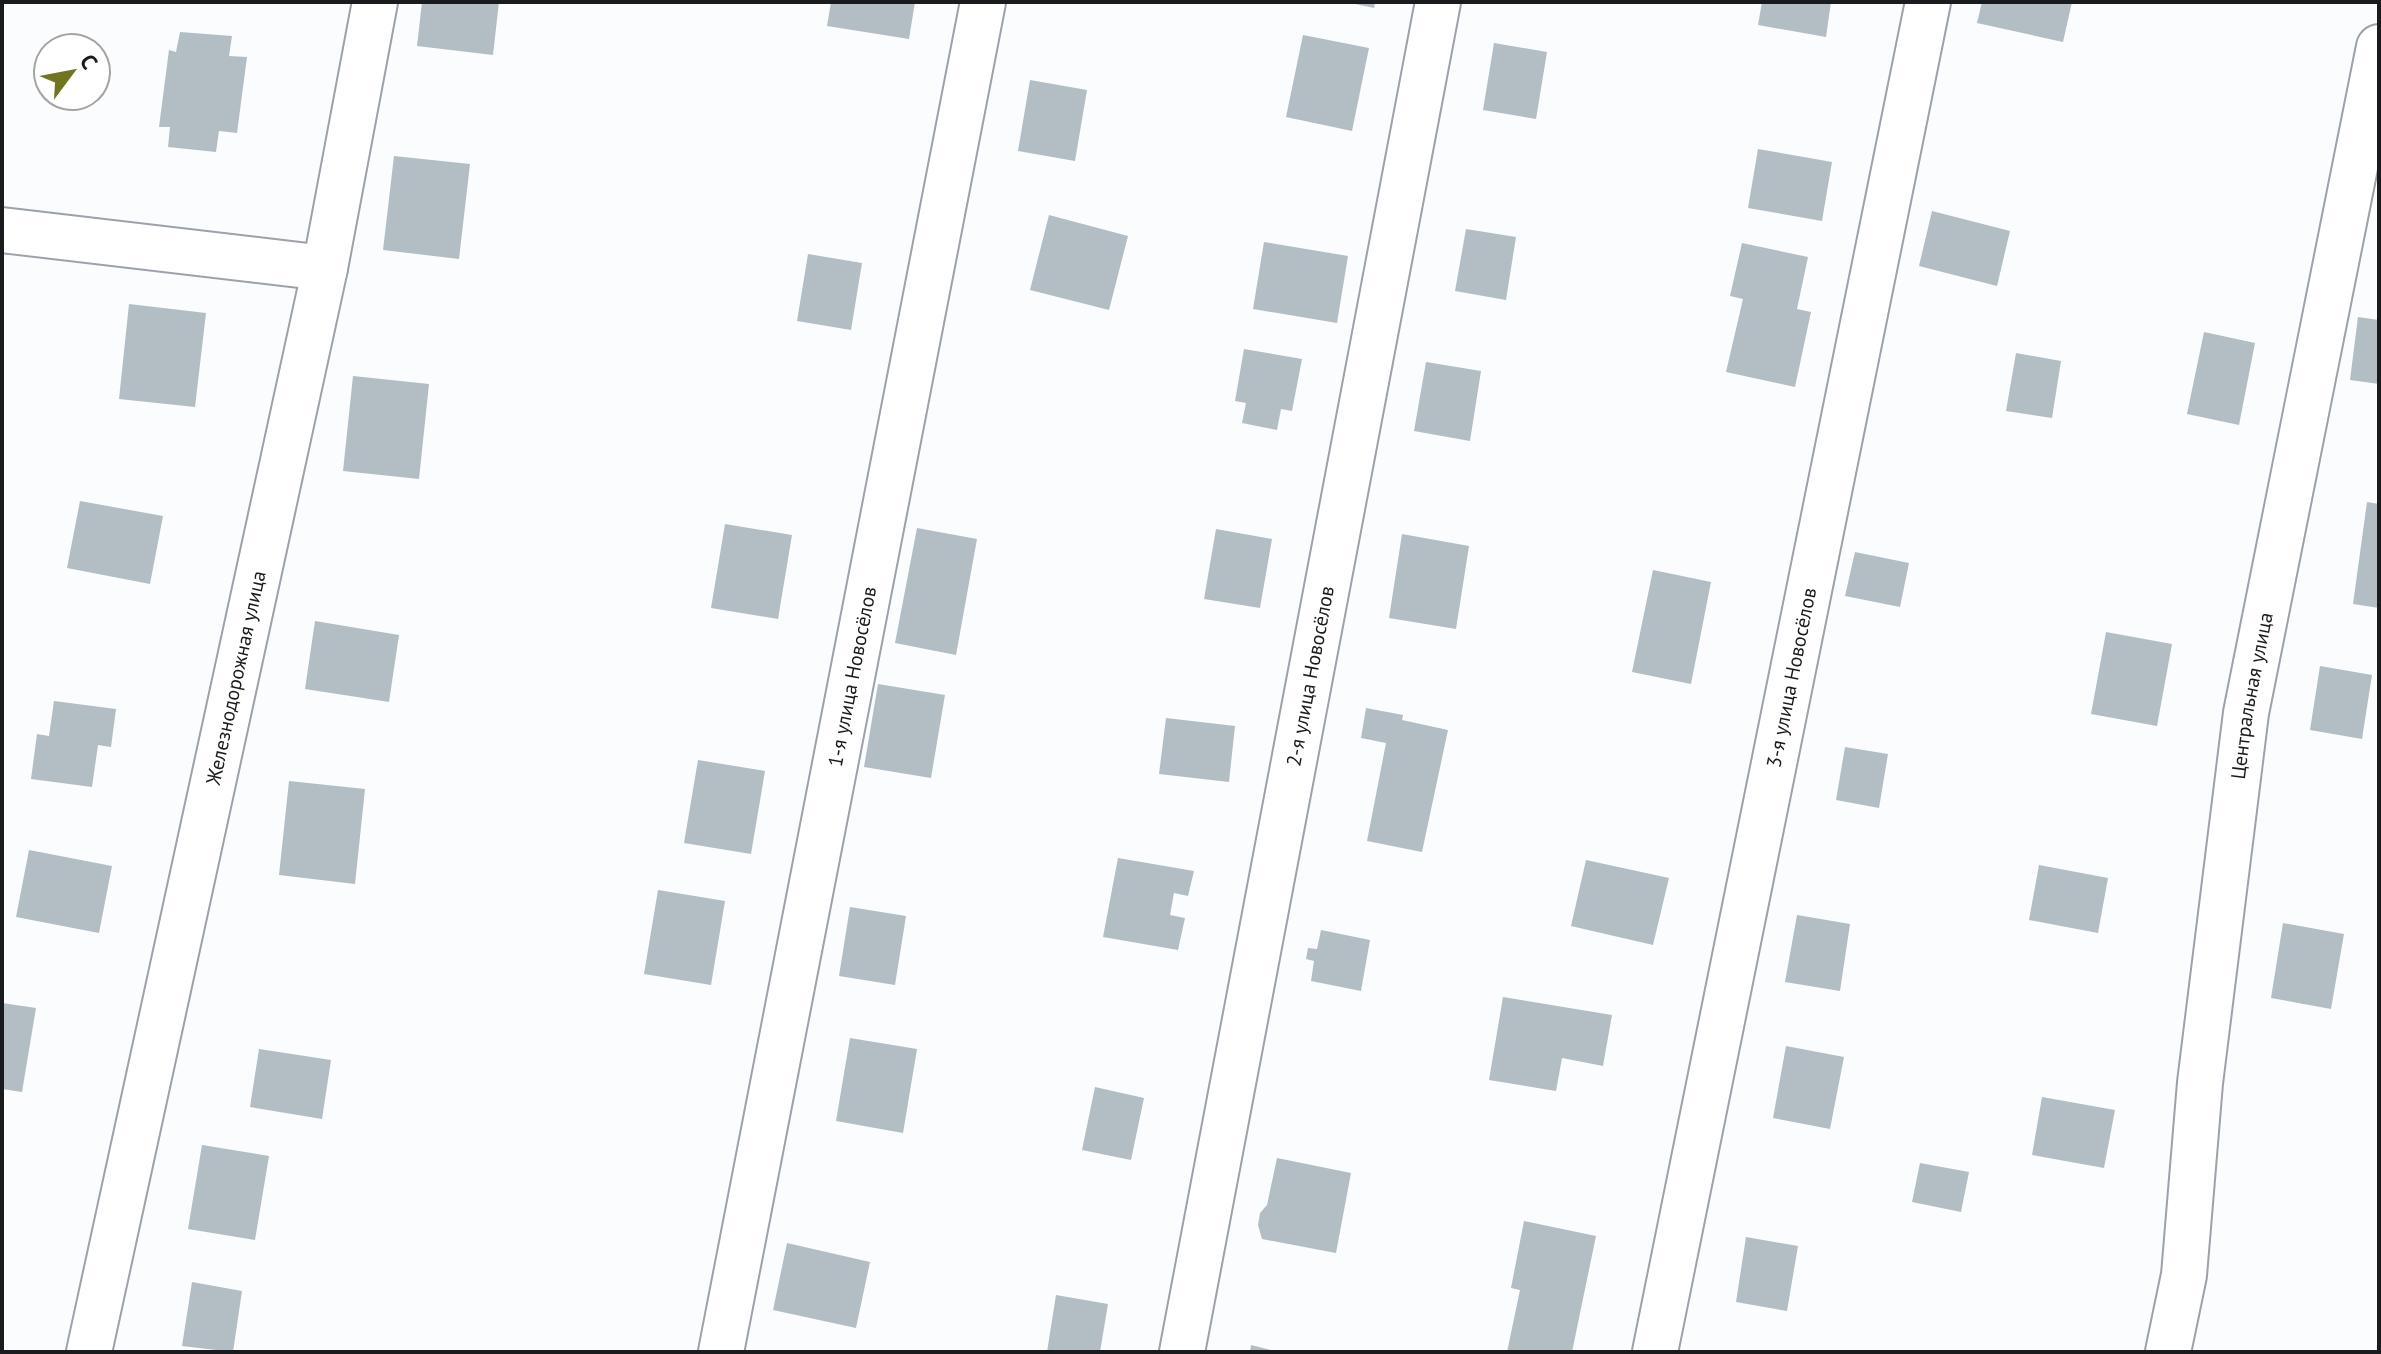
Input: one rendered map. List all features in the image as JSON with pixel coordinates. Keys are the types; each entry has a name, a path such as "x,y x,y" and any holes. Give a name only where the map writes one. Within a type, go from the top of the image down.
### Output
{"street":[{"name":"Железнодорожная улица","path":"89,1352 325,268 375,2"},
{"name":"1-я улица Новосёлов","path":"721,1352 983,2"},
{"name":"2-я улица Новосёлов","path":"1182,1352 1438,2"},
{"name":"3-я улица Новосёлов","path":"1655,1352 1928,2"},
{"name":"Центральная улица","path":"2168,1352 2184,1275 2200,1083 2246,713 2379,47"},
{"path":"2,230 325,268"}],"building":[{"path":"422,2 499,2 493,55 417,46"},
{"path":"831,2 915,2 909,39 827,26"},
{"path":"1346,2 1375,2 1374,8"},
{"path":"1762,2 1831,2 1826,37 1758,25"},
{"path":"1982,2 2072,2 2063,42 1977,23"},
{"path":"180,32 232,36 229,56 247,57 237,133 219,131 216,152 168,147 170,127 159,127 169,50 176,52"},
{"path":"1303,35 1369,48 1352,131 1286,117"},
{"path":"1494,43 1547,52 1536,119 1483,110"},
{"path":"1030,80 1087,90 1075,161 1018,151"},
{"path":"1758,149 1832,162 1822,221 1748,208"},
{"path":"394,156 470,164 459,259 383,250"},
{"path":"1932,211 2010,231 1997,286 1919,266"},
{"path":"1049,215 1128,236 1109,310 1030,290"},
{"path":"1466,229 1516,237 1506,300 1455,291"},
{"path":"1264,242 1348,256 1337,323 1253,309"},
{"path":"1742,243 1808,257 1797,309 1811,312 1795,387 1726,372 1743,299 1730,296"},
{"path":"808,254 862,263 851,330 797,321"},
{"path":"129,304 206,313 195,407 119,399"},
{"path":"2358,317 2379,320 2379,384 2350,380"},
{"path":"2204,332 2255,343 2239,425 2187,414"},
{"path":"1244,349 1302,359 1292,411 1281,409 1277,430 1242,423 1246,403 1235,401"},
{"path":"2016,353 2061,361 2052,418 2006,411"},
{"path":"1426,362 1481,371 1470,441 1414,431"},
{"path":"353,376 429,384 419,479 343,471"},
{"path":"80,501 163,516 150,584 67,568"},
{"path":"2367,502 2379,504 2379,608 2353,604"},
{"path":"725,524 792,535 778,619 711,608"},
{"path":"917,528 977,539 956,655 895,643"},
{"path":"1216,529 1272,539 1260,608 1204,599"},
{"path":"1402,534 1469,546 1456,629 1389,618"},
{"path":"1855,552 1909,563 1900,607 1845,596"},
{"path":"1653,570 1711,582 1691,684 1632,672"},
{"path":"315,621 399,635 389,702 305,689"},
{"path":"2106,632 2172,644 2157,726 2091,714"},
{"path":"2320,666 2372,675 2362,739 2310,730"},
{"path":"878,684 945,695 931,778 864,767"},
{"path":"54,701 116,709 111,747 98,745 92,787 31,779 37,734 49,736"},
{"path":"1366,708 1403,715 1402,720 1448,730 1422,852 1367,841 1386,743 1361,738"},
{"path":"1166,718 1235,726 1229,782 1159,774"},
{"path":"1845,747 1888,754 1879,808 1836,800"},
{"path":"698,760 765,771 751,854 684,843"},
{"path":"289,781 365,789 355,884 279,875"},
{"path":"29,850 112,866 99,933 16,917"},
{"path":"1118,858 1194,871 1188,896 1174,893 1170,915 1185,918 1178,950 1103,937"},
{"path":"1586,860 1669,878 1653,945 1571,926"},
{"path":"2039,865 2108,878 2098,933 2029,920"},
{"path":"658,890 725,901 711,985 644,974"},
{"path":"850,907 906,916 895,985 839,976"},
{"path":"1797,915 1850,924 1840,991 1785,982"},
{"path":"2283,923 2344,934 2331,1009 2271,998"},
{"path":"1321,930 1370,940 1361,991 1311,981 1314,961 1306,959 1308,948 1317,949"},
{"path":"1503,997 1612,1015 1603,1066 1562,1058 1556,1091 1489,1080"},
{"path":"2,1003 36,1008 22,1092 2,1089"},
{"path":"850,1038 917,1049 903,1133 836,1121"},
{"path":"1786,1046 1844,1057 1830,1129 1773,1118"},
{"path":"259,1049 331,1060 322,1119 250,1107"},
{"path":"1095,1087 1144,1098 1131,1160 1082,1150"},
{"path":"2042,1097 2115,1110 2104,1168 2032,1155"},
{"path":"202,1145 269,1156 255,1240 188,1229"},
{"path":"1277,1158 1351,1173 1336,1253 1262,1239 1258,1225 1260,1213 1267,1205"},
{"path":"1920,1163 1969,1172 1961,1212 1912,1202"},
{"path":"1524,1221 1596,1236 1572,1352 1507,1352 1520,1290 1511,1288"},
{"path":"1746,1237 1798,1246 1787,1311 1736,1302"},
{"path":"787,1243 870,1262 856,1328 773,1310"},
{"path":"192,1282 242,1291 233,1352 182,1346"},
{"path":"1056,1295 1108,1304 1100,1352 1047,1352"},
{"path":"1251,1345 1275,1351 1275,1352 1250,1352"}]}
